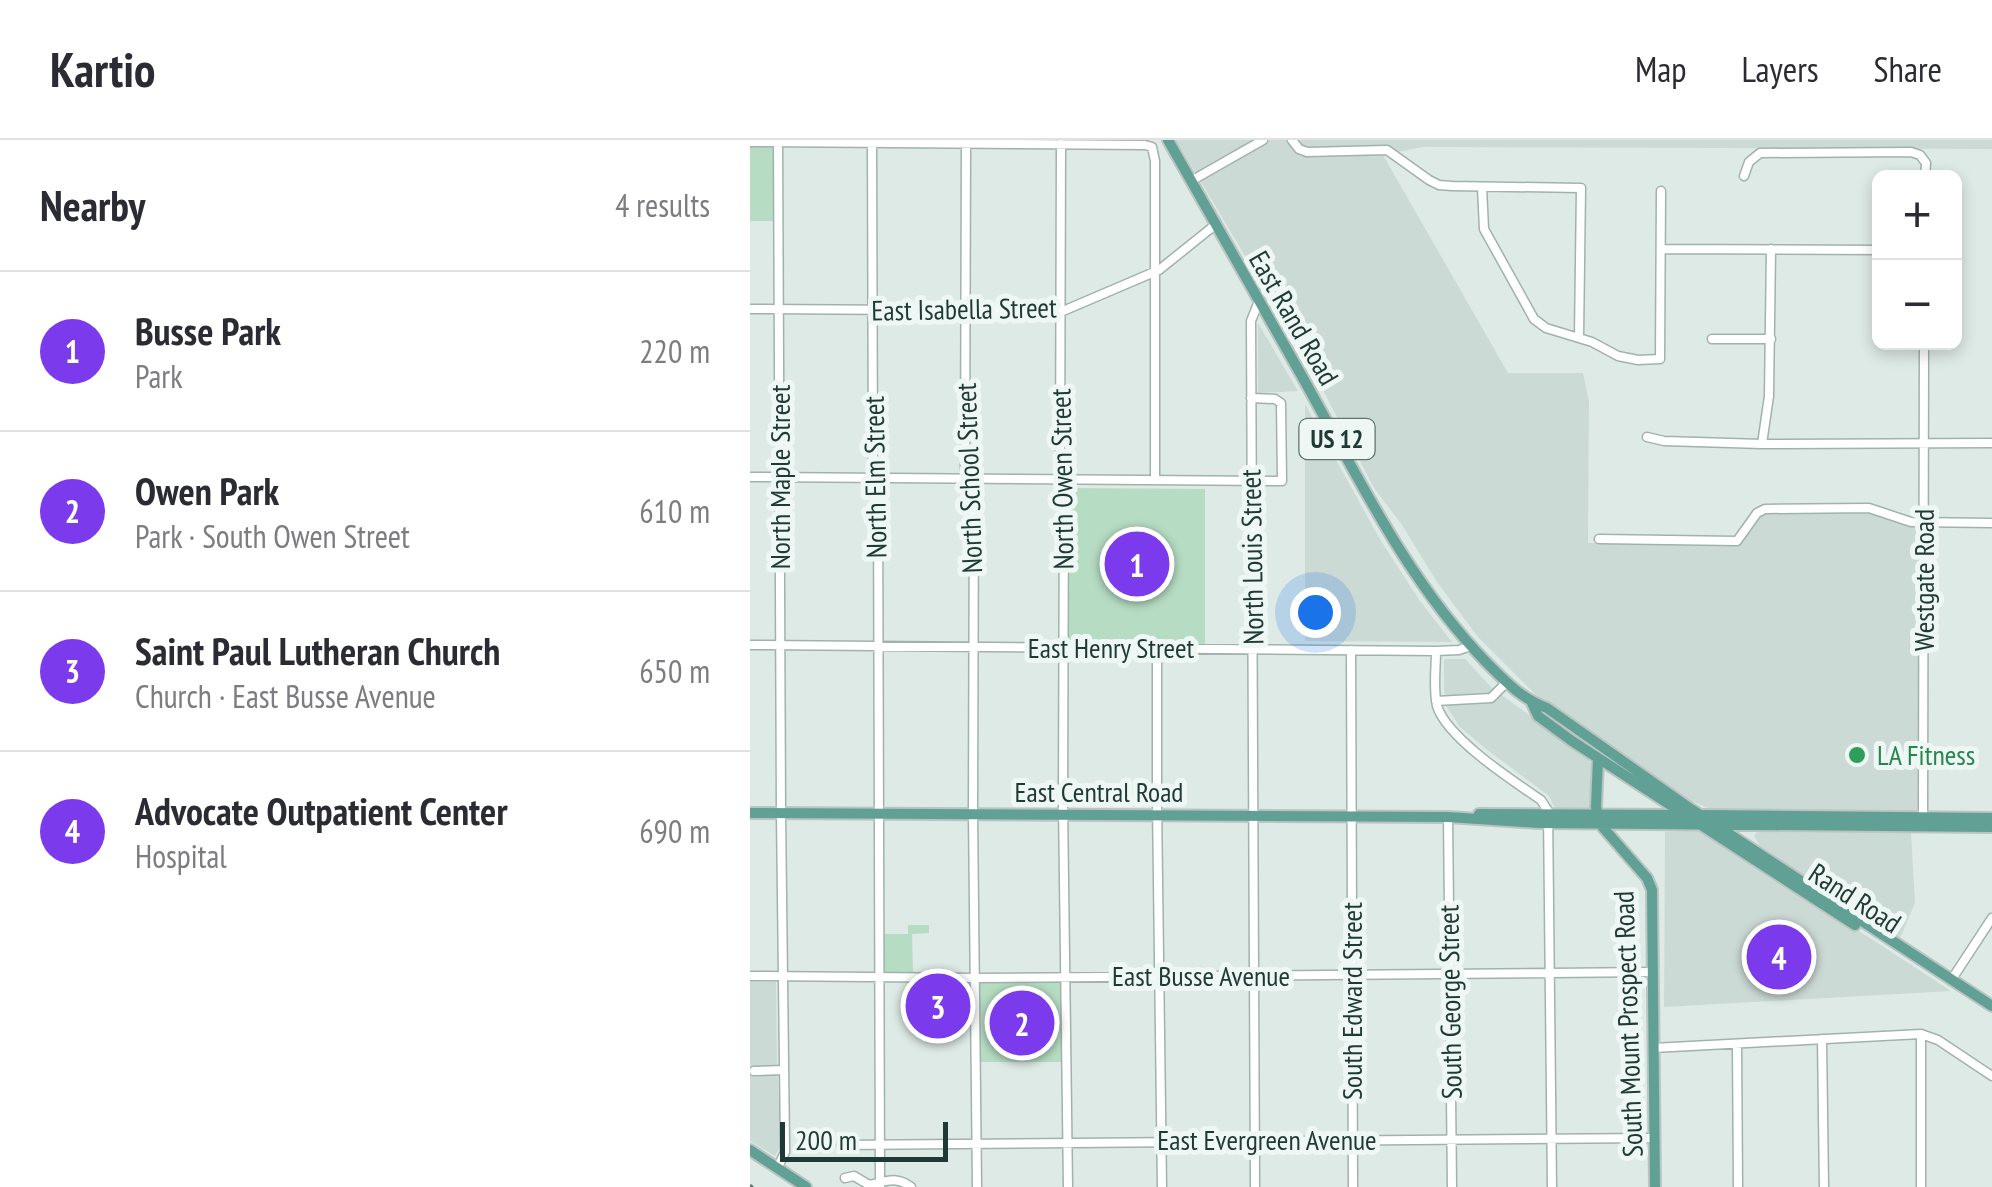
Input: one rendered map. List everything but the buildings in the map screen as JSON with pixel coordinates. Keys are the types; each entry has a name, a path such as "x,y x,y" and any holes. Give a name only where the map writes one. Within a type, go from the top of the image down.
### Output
{"main road":[{"name":"East Rand Road","path":"1168,140 1396,548 1452,626 1532,703 1547,708 1701,820"},
{"name":"East Rand Road","path":"1532,703 1538,716 1598,758 1701,820"},
{"path":"1598,758 1598,819"},
{"name":"East Central Road","path":"750,813 1701,820 1992,818"},
{"name":"East Central Road","path":"1598,819 1625,824 1701,820 1758,826 1992,827"},
{"name":"South Mount Prospect Road","path":"1598,819 1650,883 1654,1187"},
{"name":"Rand Road","path":"1701,820 1992,1006"},
{"name":"Rand Road","path":"1701,820 1992,1014"},
{"path":"1618,846 1625,824"},
{"path":"1758,826 1751,833 1752,841 1786,871"},
{"path":"750,1150 806,1187"}],"street":[{"path":"1192,182 1263,140"},
{"path":"1292,140 1307,152 1387,150 1439,184 1581,188 1579,338"},
{"name":"North Maple Street","path":"778,141 785,1152 778,1167"},
{"path":"750,142 1145,145 1153,149 1154,480"},
{"name":"North Elm Street","path":"872,142 874,478 878,486 880,1184"},
{"name":"North School Street","path":"966,144 965,470 974,484 977,1187"},
{"name":"North Owen Street","path":"1061,144 1068,1187"},
{"path":"1744,176 1750,162 1760,153 1911,152 1920,155 1926,170"},
{"path":"1482,188 1484,229 1534,320 1618,356 1638,360 1660,359 1662,192"},
{"name":"East Isabella Street","path":"750,310 1060,312 1155,272 1215,225"},
{"path":"1661,249 1872,250"},
{"path":"1762,444 1772,339 1771,249"},
{"name":"North Louis Street","path":"1255,1187 1251,321 1259,301"},
{"path":"1712,339 1772,339"},
{"name":"Westgate Road","path":"1924,350 1924,817"},
{"path":"750,477 1282,481 1281,403 1251,398"},
{"path":"1647,437 1664,442 1762,444 1992,443"},
{"path":"1598,539 1737,541 1757,514 1766,509 1869,508 1905,521 1992,524"},
{"name":"East Henry Street","path":"750,645 1351,650 1459,650 1471,646"},
{"path":"1157,648 1162,1187"},
{"name":"South Edward Street","path":"1351,650 1353,1187"},
{"path":"1436,650 1436,700 1444,720 1543,802 1549,819 1552,1187"},
{"path":"1436,700 1490,698 1508,682"},
{"name":"South George Street","path":"1448,817 1452,1187"},
{"path":"1952,978 1992,918"},
{"name":"East Busse Avenue","path":"750,976 976,978 1653,972"},
{"path":"1653,1048 1921,1034 1938,1040 1992,1076"},
{"path":"1920,1187 1921,1034"},
{"path":"1822,1039 1824,1187"},
{"path":"1737,1044 1738,1187"},
{"path":"754,1071 783,1070"},
{"name":"East Evergreen Avenue","path":"841,1145 1654,1138"},
{"path":"845,1178 854,1176 869,1186 898,1181 911,1187"}],"shaded area":[{"path":"1176,140 1992,140 1992,149 1423,147 1383,155 1508,373 1583,373 1589,401 1588,543 1739,544 1764,513 1874,513 1918,528 1916,812 1710,809 1692,801 1542,701 1478,637 1374,488 1310,365"},
{"path":"1258,323 1298,391 1258,393"},
{"path":"1305,404 1381,541 1452,642 1305,641"},
{"path":"1444,659 1465,659 1492,688 1588,758 1589,809 1556,811 1549,796 1460,727 1446,706"},
{"path":"1764,829 1911,832 1915,903 1898,943 1761,848 1754,836"},
{"path":"1700,830 1951,991 1664,1007 1665,832"},
{"path":"750,982 776,982 781,1146 775,1156 750,1141"}],"green space":[{"path":"750,145 770,145 774,149 775,221 750,221"},
{"path":"1069,488 1205,489 1205,645 1068,642"},
{"path":"908,925 929,925 929,933 912,934 913,973 883,972 882,934 908,934"},
{"path":"1060,981 1064,1062 980,1062 980,983"}],"place":[{"name":"Busse Park","path":"1137,564"},
{"name":"LA Fitness","path":"1857,755"},
{"name":"Advocate Outpatient Center","path":"1779,957"},
{"name":"Saint Paul Lutheran Church","path":"938,1006"},
{"name":"Owen Park","path":"1022,1023"}]}
